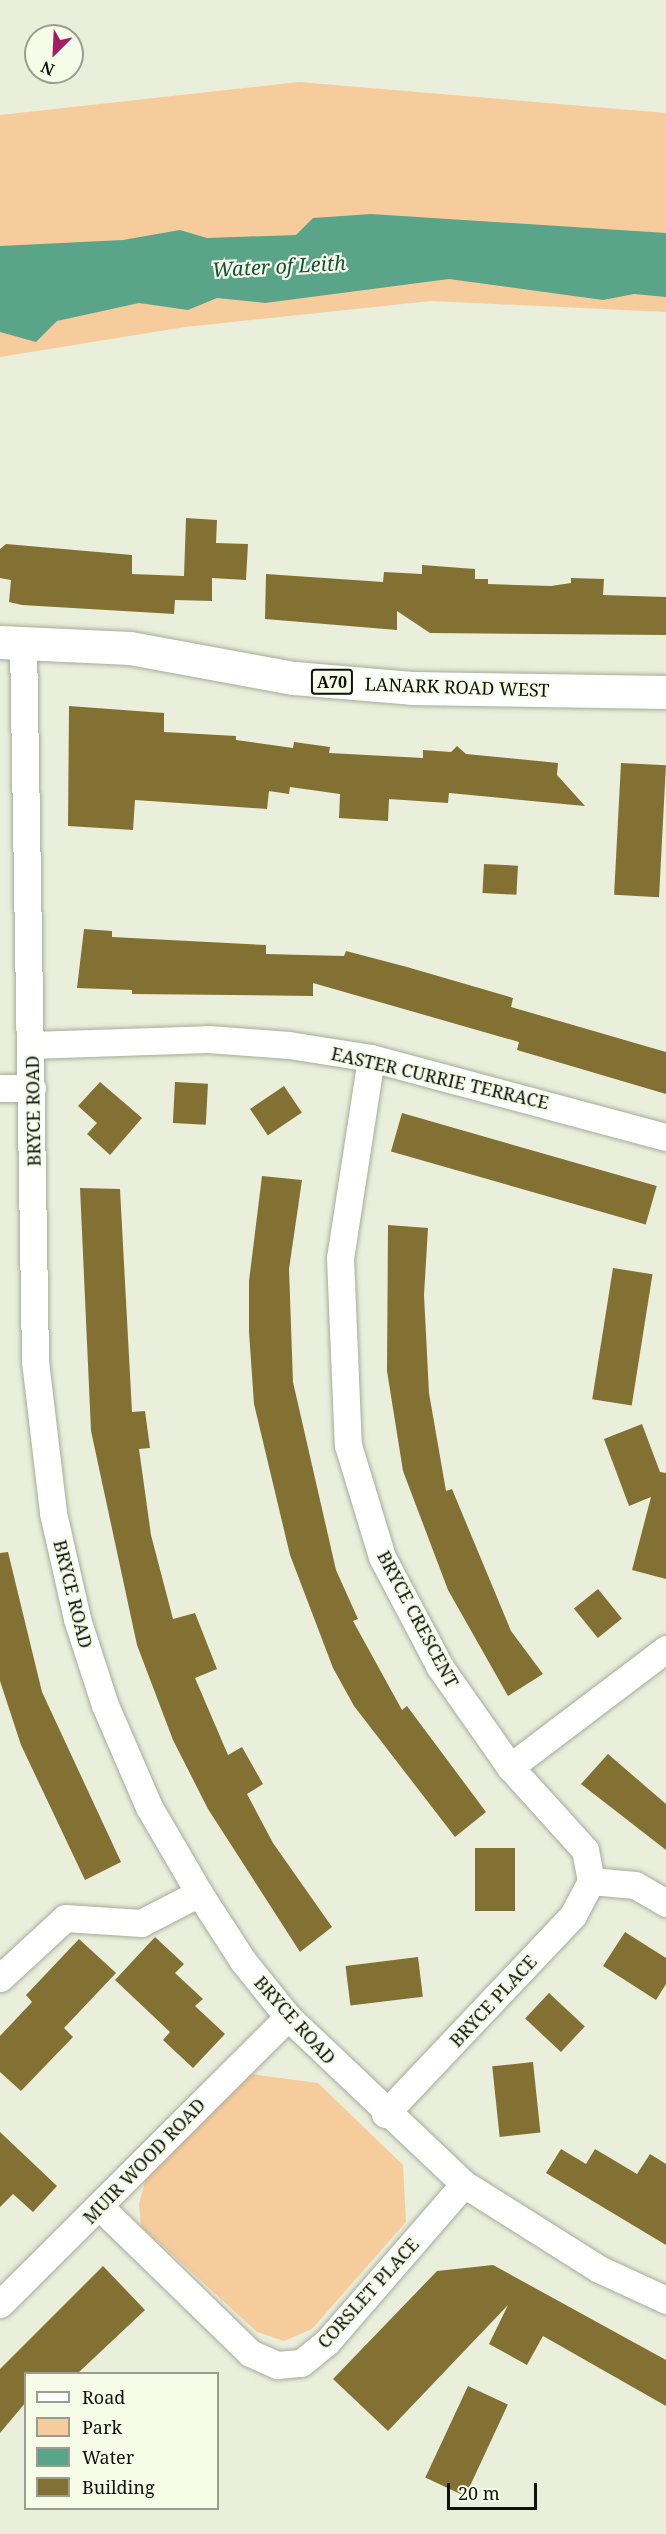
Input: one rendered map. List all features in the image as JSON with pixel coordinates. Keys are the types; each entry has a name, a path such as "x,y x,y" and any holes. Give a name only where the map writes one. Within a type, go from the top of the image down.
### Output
{"main road":[{"name":"LANARK ROAD WEST","path":"12,642 130,648 294,678 367,685 666,692"}],"street":[{"name":"BRYCE ROAD","path":"12,642 31,1045 35,1361 53,1513 77,1619 105,1705 149,1807 199,1893 243,1962 288,2017 385,2114 464,2184 599,2269 666,2300"},
{"name":"EASTER CURRIE TERRACE","path":"31,1045 208,1038 371,1058 666,1137"},
{"name":"BRYCE CRESCENT","path":"371,1058 340,1258 348,1445 382,1557 441,1667 510,1767 585,1850 591,1881"},
{"path":"0,1089 32,1088"},
{"path":"510,1767 666,1648"},
{"path":"591,1881 635,1885 666,1903"},
{"name":"BRYCE PLACE","path":"385,2114 573,1916 591,1881"},
{"path":"0,1978 65,1918 141,1923 199,1893"},
{"name":"MUIR WOOD ROAD","path":"0,2304 288,2017"},
{"name":"CORSLET PLACE","path":"99,2206 250,2353 277,2365 301,2363 327,2342 464,2184"}],"green space":[{"path":"299,82 666,113 666,312 431,301 185,327 0,357 0,115"},
{"path":"250,2074 318,2083 403,2165 406,2222 312,2329 284,2341 257,2332 141,2226 139,2204 146,2178"}],"water":[{"name":"Water of Leith","path":"371,214 666,233 666,297 634,294 603,300 449,279 265,303 217,298 188,310 139,303 57,321 36,342 0,332 0,246 123,240 180,230 207,238 296,235 313,218"}],"building":[{"path":"186,518 217,520 216,543 248,544 246,580 212,578 212,601 175,600 174,614 22,605 9,602 11,580 0,578 0,549 6,544 132,555 132,574 184,576"},
{"path":"422,565 475,569 475,579 488,579 488,584 551,586 571,583 571,578 604,579 603,595 666,597 666,635 430,633 397,611 397,630 265,619 266,574 383,582 384,572 422,574"},
{"path":"69,706 164,713 164,732 236,736 236,740 293,748 294,742 330,747 329,753 423,758 423,750 451,752 457,746 466,754 558,763 557,775 585,806 449,793 448,803 389,799 388,821 339,818 340,794 290,787 289,794 269,791 267,809 135,800 133,830 68,826"},
{"path":"621,763 666,765 659,897 614,895"},
{"path":"484,864 518,866 516,895 482,893"},
{"path":"84,929 112,931 112,937 266,945 266,954 344,956 346,951 407,967 513,998 511,1007 666,1052 666,1094 517,1050 519,1042 313,983 313,996 132,994 132,990 77,988"},
{"path":"100,1082 142,1118 110,1155 87,1134 97,1123 78,1106"},
{"path":"175,1082 208,1084 206,1125 173,1123"},
{"path":"284,1086 302,1113 268,1135 250,1109"},
{"path":"402,1113 657,1186 646,1224 391,1151"},
{"path":"262,1176 302,1180 289,1269 293,1382 336,1570 358,1619 353,1621 402,1710 407,1706 486,1812 455,1837 354,1706 333,1668 290,1555 254,1404 249,1332 249,1281"},
{"path":"80,1188 120,1189 132,1412 145,1411 150,1448 139,1449 151,1535 173,1619 195,1613 217,1669 195,1678 228,1755 242,1747 263,1784 247,1794 273,1843 332,1927 300,1952 208,1809 173,1740 137,1645 91,1431"},
{"path":"388,1225 428,1228 424,1295 429,1393 446,1491 452,1489 511,1631 543,1674 508,1696 448,1590 403,1471 387,1371"},
{"path":"613,1268 653,1274 632,1406 592,1399"},
{"path":"642,1424 660,1472 666,1473 666,1579 632,1570 651,1497 629,1506 604,1439"},
{"path":"8,1552 42,1692 121,1862 85,1880 21,1745 0,1681 0,1553"},
{"path":"598,1589 622,1619 598,1638 574,1609"},
{"path":"608,1754 666,1804 666,1850 581,1784"},
{"path":"475,1848 515,1848 515,1911 475,1911"},
{"path":"625,1932 666,1958 666,1984 656,2000 603,1966"},
{"path":"155,1937 184,1964 175,1973 203,1999 195,2006 225,2034 193,2068 163,2040 170,2032 115,1980"},
{"path":"79,1939 116,1973 64,2028 73,2037 21,2091 0,2072 0,2036 32,2002 26,1995"},
{"path":"418,1957 423,1997 350,2006 346,1966"},
{"path":"549,1993 585,2026 561,2052 525,2019"},
{"path":"533,2062 540,2133 500,2137 492,2066"},
{"path":"0,2132 57,2186 33,2212 13,2194 0,2207"},
{"path":"561,2149 586,2164 595,2149 637,2174 650,2154 666,2164 666,2245 546,2173"},
{"path":"493,2265 666,2360 666,2406 543,2336 527,2365 489,2344 508,2305 388,2431 333,2379 437,2271"},
{"path":"103,2266 145,2310 79,2372 24,2372 24,2404 0,2433 0,2369"},
{"path":"468,2386 508,2405 465,2496 425,2478"}]}
